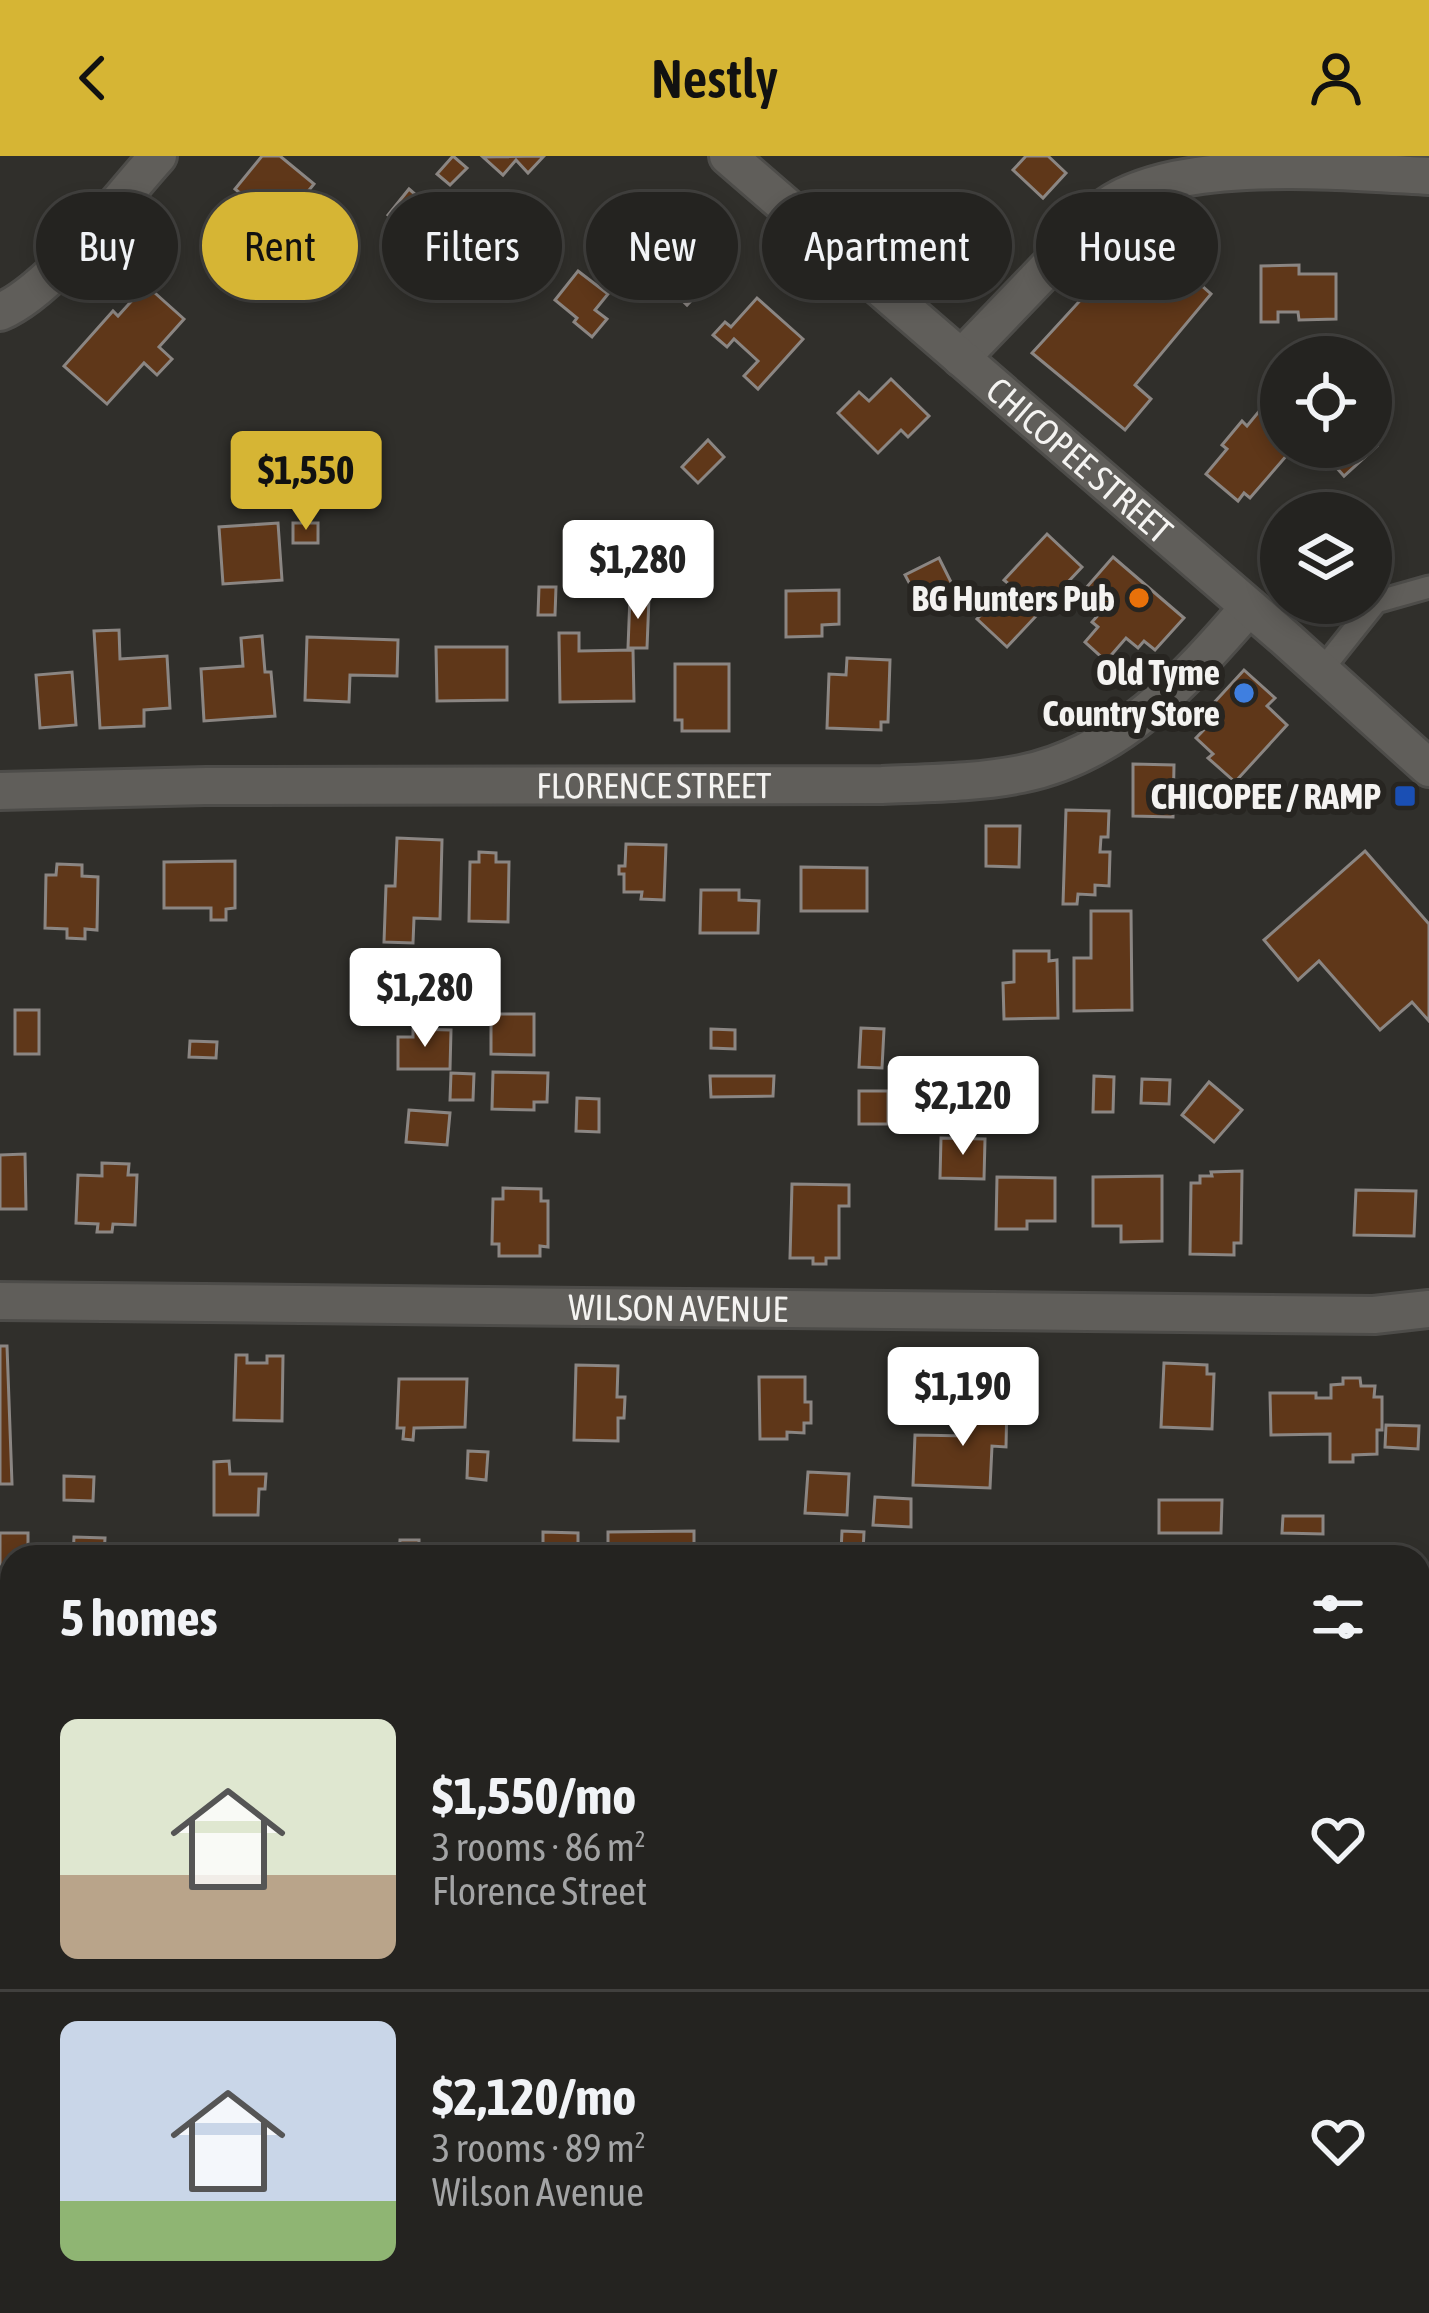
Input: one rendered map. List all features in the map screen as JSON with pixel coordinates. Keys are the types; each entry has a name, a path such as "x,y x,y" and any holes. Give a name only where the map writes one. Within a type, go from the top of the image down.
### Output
{"street":[{"path":"0,312 42,283 158,156"},
{"name":"CHICOPEE STREET","path":"728,156 1429,768"},
{"path":"961,358 1126,191 1166,177 1229,169 1278,167 1429,176"},
{"name":"FLORENCE STREET","path":"0,791 882,785 991,780 1057,764 1113,737 1182,680 1250,607"},
{"name":"WILSON AVENUE","path":"0,1300 1374,1315 1429,1309"}],"lane":[{"path":"1322,671 1376,602 1428,589"}],"building":[{"path":"262,156 280,156 314,184 308,192 235,189"},
{"path":"453,156 467,168 450,185 437,174"},
{"path":"544,156 528,173 516,160 503,175 483,157"},
{"path":"1026,156 1048,156 1066,173 1049,192 1037,192 1013,170"},
{"path":"1299,265 1299,274 1336,274 1336,319 1299,320 1298,312 1278,312 1278,322 1261,322 1261,266"},
{"path":"578,271 586,277 586,300 603,300 595,310 607,319 592,337 555,300 562,300 562,291"},
{"path":"757,298 803,339 758,389 744,376 758,361 734,339 727,347 713,335 725,322 731,327"},
{"path":"132,300 163,300 184,319 159,347 172,359 157,375 144,363 107,404 64,366 113,311 118,316"},
{"path":"1081,300 1206,300 1135,385 1151,399 1125,430 1032,353"},
{"path":"891,379 929,416 908,437 901,430 878,453 838,413 859,392 869,401"},
{"path":"1260,410 1260,468 1276,468 1250,498 1244,493 1238,501 1206,474 1242,421 1247,426"},
{"path":"708,440 724,457 698,483 682,467"},
{"path":"278,523 282,580 223,584 219,527"},
{"path":"293,523 318,523 318,543 293,543"},
{"path":"704,525 705,567 659,569 658,526"},
{"path":"1047,534 1082,567 1007,647 977,619 1010,585 1004,580"},
{"path":"1113,557 1184,618 1155,650 1144,641 1138,648 1126,638 1106,661 1085,642 1098,627 1092,622 1100,613 1079,596"},
{"path":"939,558 954,588 921,605 905,575"},
{"path":"539,587 556,587 555,615 538,615"},
{"path":"839,590 839,624 822,625 822,636 786,637 786,591"},
{"path":"630,596 649,597 647,648 628,648"},
{"path":"119,630 120,659 167,656 170,708 144,710 144,726 100,728 94,631"},
{"path":"559,633 579,633 579,651 633,650 634,701 560,702"},
{"path":"262,636 275,716 204,721 201,669 243,666 241,638"},
{"path":"307,637 398,640 397,676 350,675 349,702 305,700"},
{"path":"436,647 507,647 507,700 437,701"},
{"path":"847,658 890,660 888,722 881,722 881,730 827,728 829,674 846,675"},
{"path":"675,664 729,664 729,731 682,731 682,720 675,720"},
{"path":"1244,670 1275,698 1267,706 1287,725 1235,782 1208,758 1213,754 1196,738 1219,714 1211,706"},
{"path":"72,672 76,725 40,728 36,675"},
{"path":"1133,764 1174,765 1173,817 1133,816"},
{"path":"1066,810 1109,811 1108,837 1101,837 1100,852 1110,852 1109,886 1095,885 1095,895 1078,894 1077,904 1063,904"},
{"path":"986,826 1020,826 1019,867 986,866"},
{"path":"397,838 442,840 440,919 414,918 413,943 384,942 386,886 395,886"},
{"path":"626,844 666,845 664,900 624,892 619,866 625,866"},
{"path":"1365,851 1429,924 1429,1021 1412,1002 1380,1030 1319,961 1298,980 1264,940"},
{"path":"479,852 496,853 496,862 509,862 508,922 469,921 470,862 479,862"},
{"path":"235,861 235,908 226,909 226,920 211,920 211,908 164,908 164,862"},
{"path":"57,864 82,865 82,876 98,877 97,930 85,929 85,939 67,938 67,929 45,928 46,875 56,875"},
{"path":"801,867 867,868 867,911 801,911"},
{"path":"701,890 739,890 739,900 759,901 758,933 700,933"},
{"path":"1091,911 1131,911 1132,1010 1074,1011 1074,958 1091,958"},
{"path":"1014,951 1049,951 1049,961 1057,960 1058,1018 1004,1019 1003,983 1014,982"},
{"path":"15,1010 39,1010 39,1054 15,1054"},
{"path":"491,1014 534,1014 534,1055 491,1054"},
{"path":"861,1028 884,1029 882,1068 859,1067"},
{"path":"413,1029 451,1030 450,1069 398,1069 398,1037 413,1037"},
{"path":"711,1029 735,1030 735,1049 711,1048"},
{"path":"190,1041 217,1042 216,1058 189,1057"},
{"path":"493,1072 548,1073 547,1102 534,1102 534,1110 492,1109"},
{"path":"451,1073 474,1074 473,1100 450,1100"},
{"path":"710,1076 774,1076 773,1096 711,1097"},
{"path":"1094,1076 1114,1077 1113,1112 1093,1112"},
{"path":"1142,1079 1170,1080 1169,1104 1141,1103"},
{"path":"1209,1082 1242,1110 1214,1142 1182,1115"},
{"path":"859,1091 888,1091 888,1124 859,1124"},
{"path":"577,1098 599,1099 599,1132 576,1131"},
{"path":"409,1110 450,1113 447,1145 406,1142"},
{"path":"941,1138 985,1139 984,1179 940,1178"},
{"path":"25,1154 26,1209 0,1209 0,1155"},
{"path":"102,1163 129,1164 128,1175 137,1175 135,1225 113,1224 112,1232 97,1232 98,1224 76,1223 78,1175 102,1176"},
{"path":"1242,1171 1241,1243 1234,1243 1234,1255 1190,1254 1191,1183 1200,1183 1200,1176 1212,1176 1211,1172"},
{"path":"1162,1176 1162,1241 1121,1242 1121,1226 1093,1226 1093,1177"},
{"path":"997,1177 1055,1178 1055,1221 1027,1221 1027,1229 996,1229"},
{"path":"792,1184 849,1185 849,1206 839,1206 839,1258 813,1264 813,1258 790,1258"},
{"path":"503,1188 541,1189 541,1201 548,1201 548,1247 540,1246 540,1256 499,1256 499,1244 492,1244 493,1199 503,1199"},
{"path":"1356,1190 1416,1191 1414,1236 1354,1235"},
{"path":"0,1346 7,1346 12,1484 0,1484"},
{"path":"236,1355 247,1355 247,1363 267,1363 267,1356 283,1356 282,1421 234,1420"},
{"path":"1164,1363 1207,1365 1207,1374 1214,1374 1212,1429 1161,1427"},
{"path":"576,1365 618,1366 617,1397 625,1397 624,1418 618,1418 618,1441 574,1440"},
{"path":"759,1377 805,1377 811,1423 804,1423 804,1433 787,1432 787,1439 760,1439"},
{"path":"1343,1378 1360,1378 1361,1386 1375,1386 1374,1397 1382,1397 1377,1454 1353,1455 1353,1462 1330,1462 1330,1434 1271,1435 1270,1393 1316,1393 1316,1398 1331,1398 1331,1385 1343,1384"},
{"path":"399,1379 467,1379 465,1427 414,1428 413,1440 403,1439 404,1428 397,1428"},
{"path":"968,1398 1007,1399 1006,1447 992,1446 990,1488 913,1485 915,1435 967,1436"},
{"path":"1386,1425 1419,1426 1418,1449 1385,1447"},
{"path":"468,1451 488,1452 486,1480 467,1478"},
{"path":"229,1461 230,1474 266,1474 265,1489 259,1489 258,1515 214,1515 214,1462"},
{"path":"808,1472 849,1474 847,1515 805,1513"},
{"path":"64,1476 94,1477 93,1501 64,1500"},
{"path":"875,1497 911,1499 911,1527 873,1525"},
{"path":"1159,1500 1222,1500 1221,1533 1159,1533"},
{"path":"1283,1516 1323,1516 1323,1534 1282,1533"},
{"path":"694,1531 694,1545 608,1545 608,1532"},
{"path":"842,1531 864,1532 863,1545 841,1545"},
{"path":"543,1532 578,1533 578,1545 543,1545"},
{"path":"0,1533 28,1533 28,1545 0,1545"},
{"path":"74,1537 105,1538 105,1545 74,1545"},
{"path":"400,1540 419,1540 419,1545 400,1545"}],"place":[{"name":"BG Hunters Pub","path":"1139,598"},
{"name":"Old Tyme Country Store","path":"1244,693"},
{"name":"CHICOPEE / RAMP","path":"1405,796"}]}
